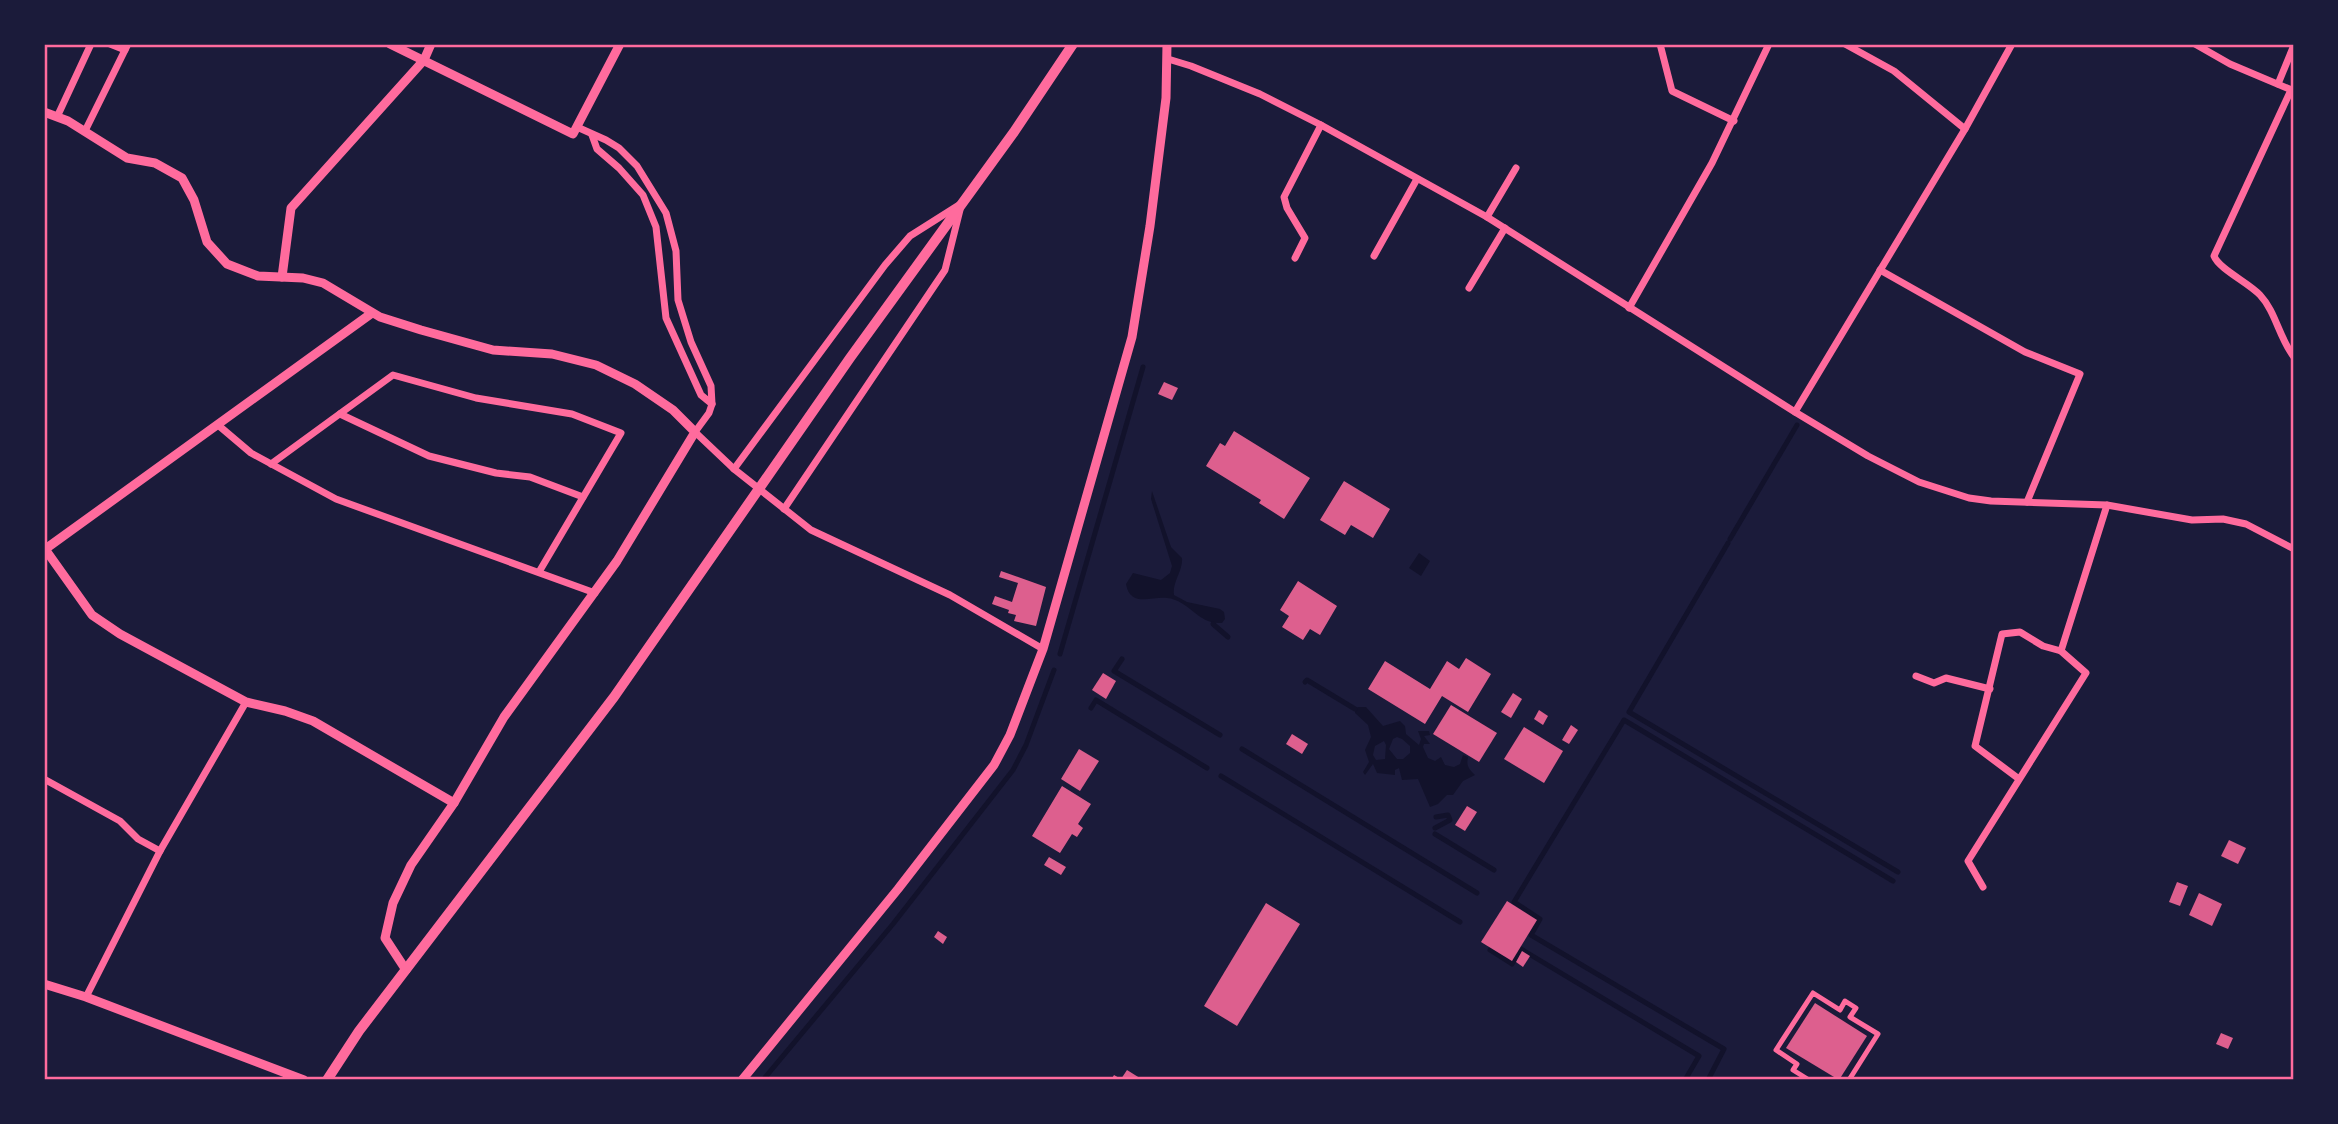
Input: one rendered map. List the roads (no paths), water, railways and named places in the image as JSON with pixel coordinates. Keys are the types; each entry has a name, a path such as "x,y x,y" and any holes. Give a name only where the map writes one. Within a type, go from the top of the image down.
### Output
{"main road":[{"path":"327,1080 359,1031 614,697 1073,44"}],"street":[{"path":"57,117 91,44"},
{"path":"85,131 127,47 110,44"},
{"path":"390,44 573,134 620,44"},
{"path":"282,277 291,208 424,60 431,44"},
{"path":"742,1080 898,889 994,765 1010,735 1043,649 1132,337 1150,226 1166,98 1167,44"},
{"path":"1660,44 1672,91 1734,121"},
{"path":"1629,308 1734,121 1769,44"},
{"path":"1845,44 1894,71 1965,129"},
{"path":"1795,412 1965,129 2012,44"},
{"path":"2195,44 2230,64 2293,91 2214,256 2216,262 2243,280 2265,300 2281,337 2294,357"},
{"path":"2278,84 2294,45"},
{"path":"1168,60 1191,66 1260,94 1487,218 1795,412 1868,456 1919,482 1969,498 1991,501 2107,505 2192,520 2223,519 2246,524 2294,549"},
{"path":"44,112 85,131 127,158 155,163 182,178 194,200 207,243 227,264 258,276 303,278 323,283 372,313 421,331 493,350 552,354 596,365 635,384 673,410 734,469 811,530 950,595 1043,649"},
{"path":"1295,258 1305,238 1287,208 1284,197 1321,125"},
{"path":"406,970 385,938 393,903 411,865 454,803 504,718 595,593 695,432 709,414 712,404 711,386 691,342 678,300 676,251 666,213 637,166 619,148 577,127"},
{"path":"592,135 597,149 619,168 643,195 656,227 666,318 701,395 712,404"},
{"path":"1487,218 1516,168"},
{"path":"1374,256 1417,179"},
{"path":"734,469 885,265 911,236 962,203"},
{"path":"784,509 945,270 962,203"},
{"path":"1469,288 1504,228"},
{"path":"1880,270 2025,352 2080,374 2027,502"},
{"path":"372,313 44,550 92,615 120,634 246,702 313,721 454,803"},
{"path":"271,464 393,375 477,398 572,414 621,433 539,572"},
{"path":"340,414 429,456 530,477 583,497"},
{"path":"218,425 251,453 336,499 595,593"},
{"path":"2062,651 2107,505"},
{"path":"1983,887 1968,861 2085,673 2062,651 2043,646 2020,632 2003,635 1975,746 2019,779"},
{"path":"1916,676 1934,683 1947,678 1990,689"},
{"path":"86,997 160,851 246,702"},
{"path":"44,779 120,821 138,839 160,851"},
{"path":"44,984 86,997 304,1080"},
{"path":"1809,1080 1793,1070 1797,1064 1776,1050 1812,993 1840,1010 1845,1001 1856,1007 1850,1017 1878,1034 1849,1080"}],"waterway":[{"path":"1060,654 1143,367"},
{"path":"1730,539 1797,425"},
{"path":"1728,543 1629,712 1898,872"},
{"path":"1213,624 1228,637"},
{"path":"1122,659 1114,671 1220,735"},
{"path":"763,1080 893,924 1013,770 1026,745 1054,670"},
{"path":"1305,682 1307,680 1355,709"},
{"path":"1091,708 1096,700 1207,768"},
{"path":"1708,1080 1724,1049 1531,935 1540,919 1514,902 1624,720 1893,881"},
{"path":"1242,749 1477,893"},
{"path":"1221,776 1460,922"},
{"path":"1435,828 1450,820 1448,815 1436,817"},
{"path":"1435,834 1494,870"},
{"path":"1490,950 1512,964 1521,949 1699,1056 1685,1080"}]}
